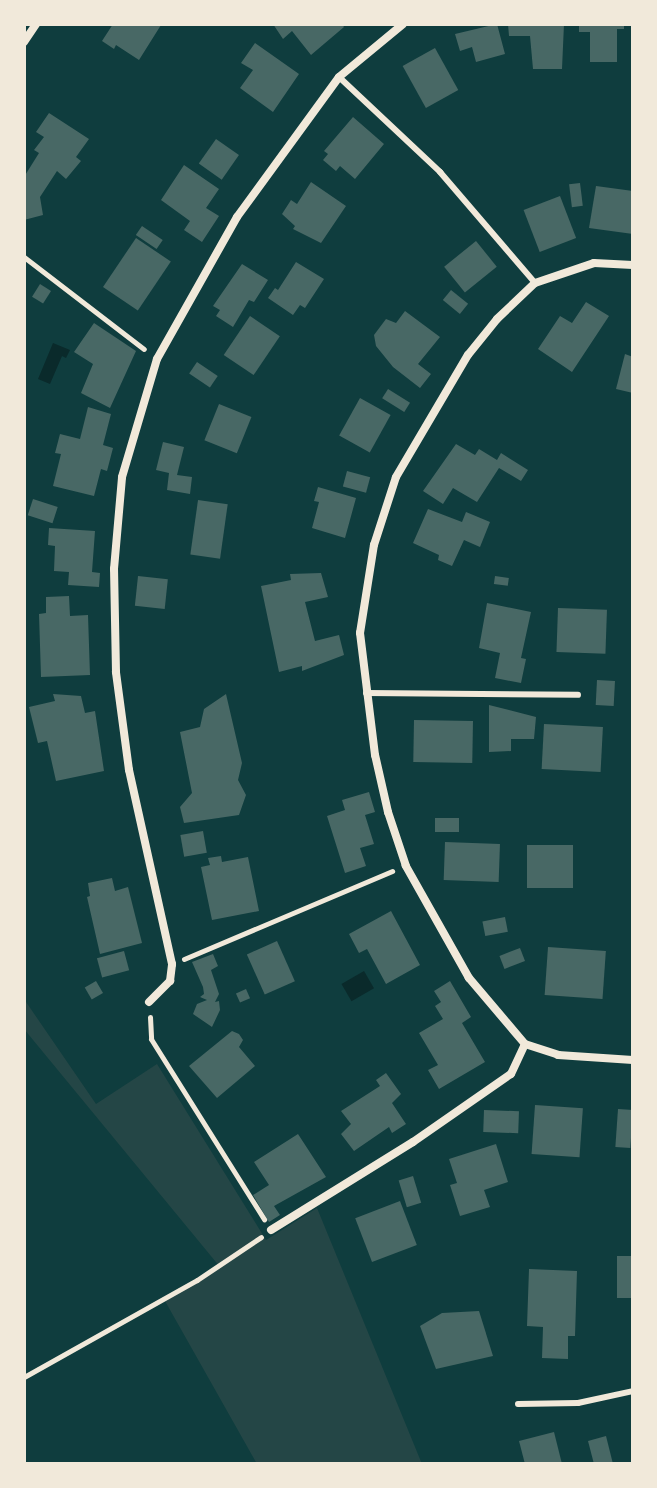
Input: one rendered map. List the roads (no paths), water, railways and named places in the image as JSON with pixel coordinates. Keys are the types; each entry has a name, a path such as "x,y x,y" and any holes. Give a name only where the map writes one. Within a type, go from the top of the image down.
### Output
{"street":[{"path":"24,42 36,24"},
{"path":"149,1002 170,981 172,964 129,770 116,672 114,569 122,477 157,359 237,217 339,77 403,24"},
{"path":"633,265 594,263 535,283 497,319 468,355 396,477 374,545 360,633 366,693 388,812 406,866 469,978 525,1044 558,1055 633,1060"},
{"path":"271,1230 413,1142 511,1074 525,1044"}],"lane":[{"path":"339,77 440,172 535,283"},
{"path":"366,693 578,695"},
{"path":"518,1404 578,1403 633,1391"}]}
